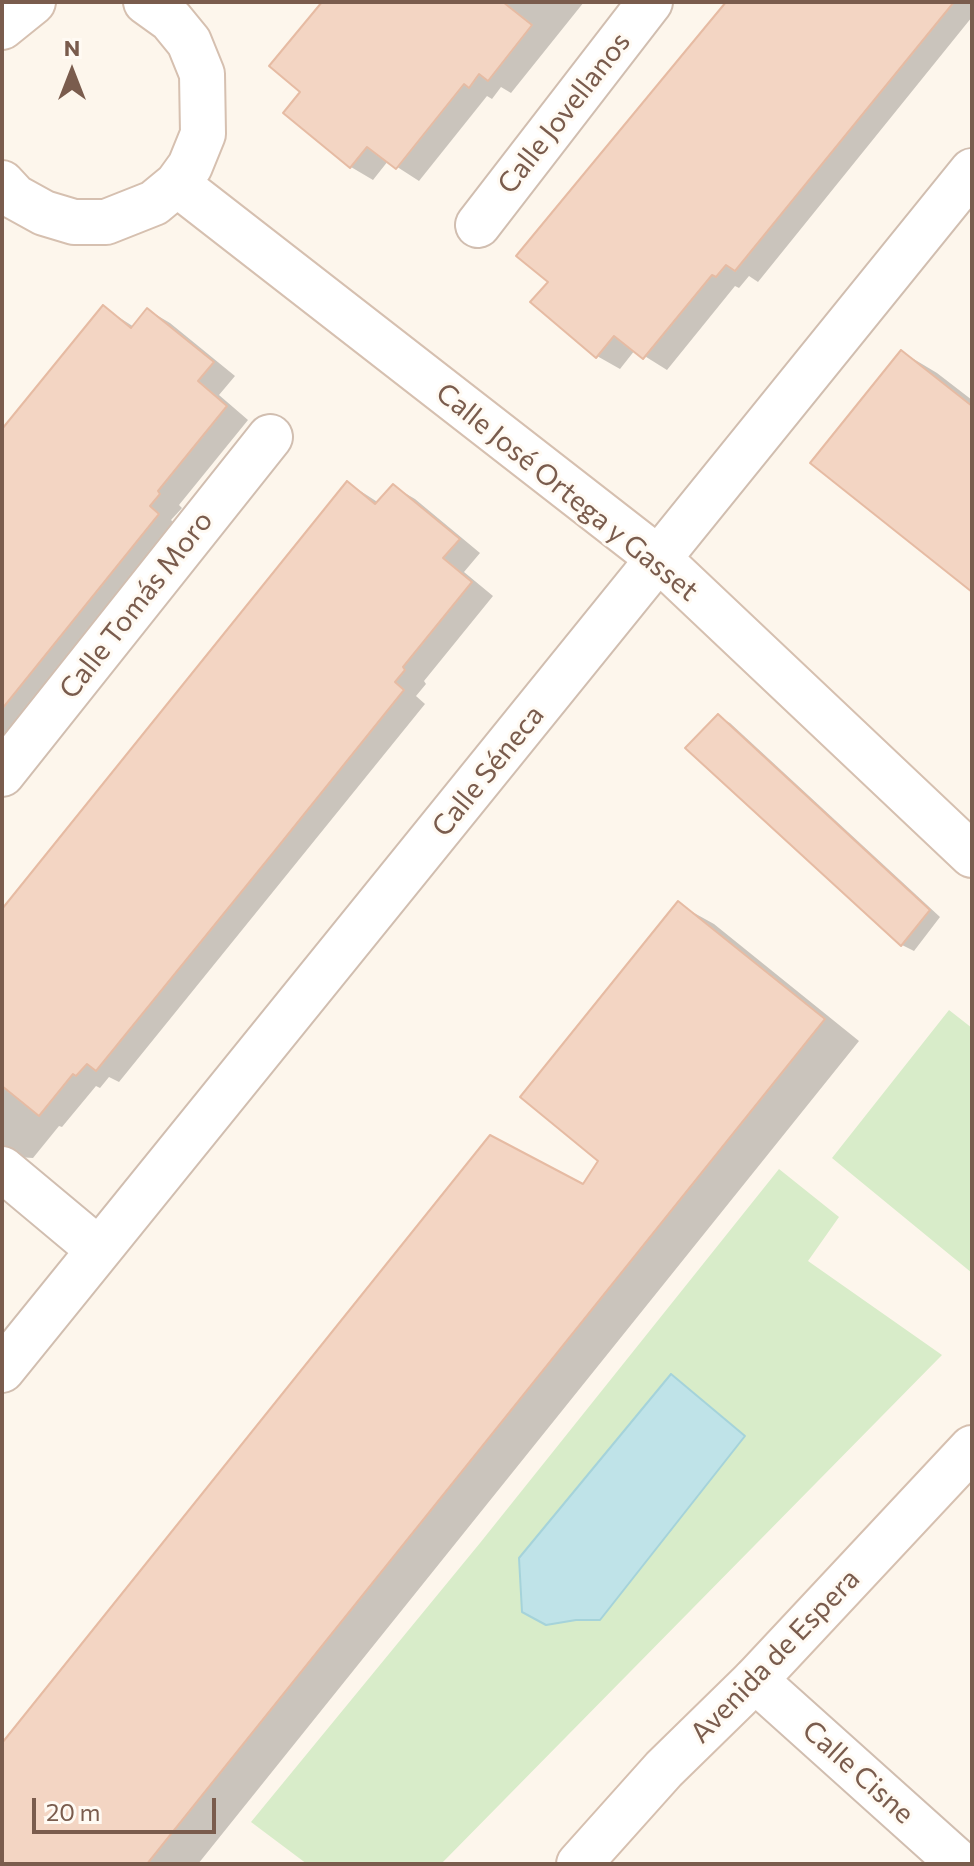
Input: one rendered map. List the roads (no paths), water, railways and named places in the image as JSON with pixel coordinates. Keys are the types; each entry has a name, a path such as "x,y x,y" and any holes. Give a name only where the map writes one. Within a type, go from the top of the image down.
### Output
{"street":[{"path":"2,27 33,2"},
{"name":"Calle Jovellanos","path":"478,225 650,2"},
{"path":"6,198 74,222 106,222 154,203 177,184 190,166 203,134 202,74 189,42 167,8"},
{"name":"Calle Séneca","path":"2,1370 972,171"},
{"name":"Calle José Ortega y Gasset","path":"177,184 659,559 972,855"},
{"name":"Calle Tomás Moro","path":"2,774 270,437"},
{"path":"2,1169 99,1250"},
{"name":"Avenida de Espera","path":"579,1864 664,1769 755,1680 972,1448"},
{"name":"Calle Cisne","path":"755,1680 960,1864"}],"water":[{"path":"671,1374 745,1436 600,1620 546,1625 522,1612 519,1558"}]}
